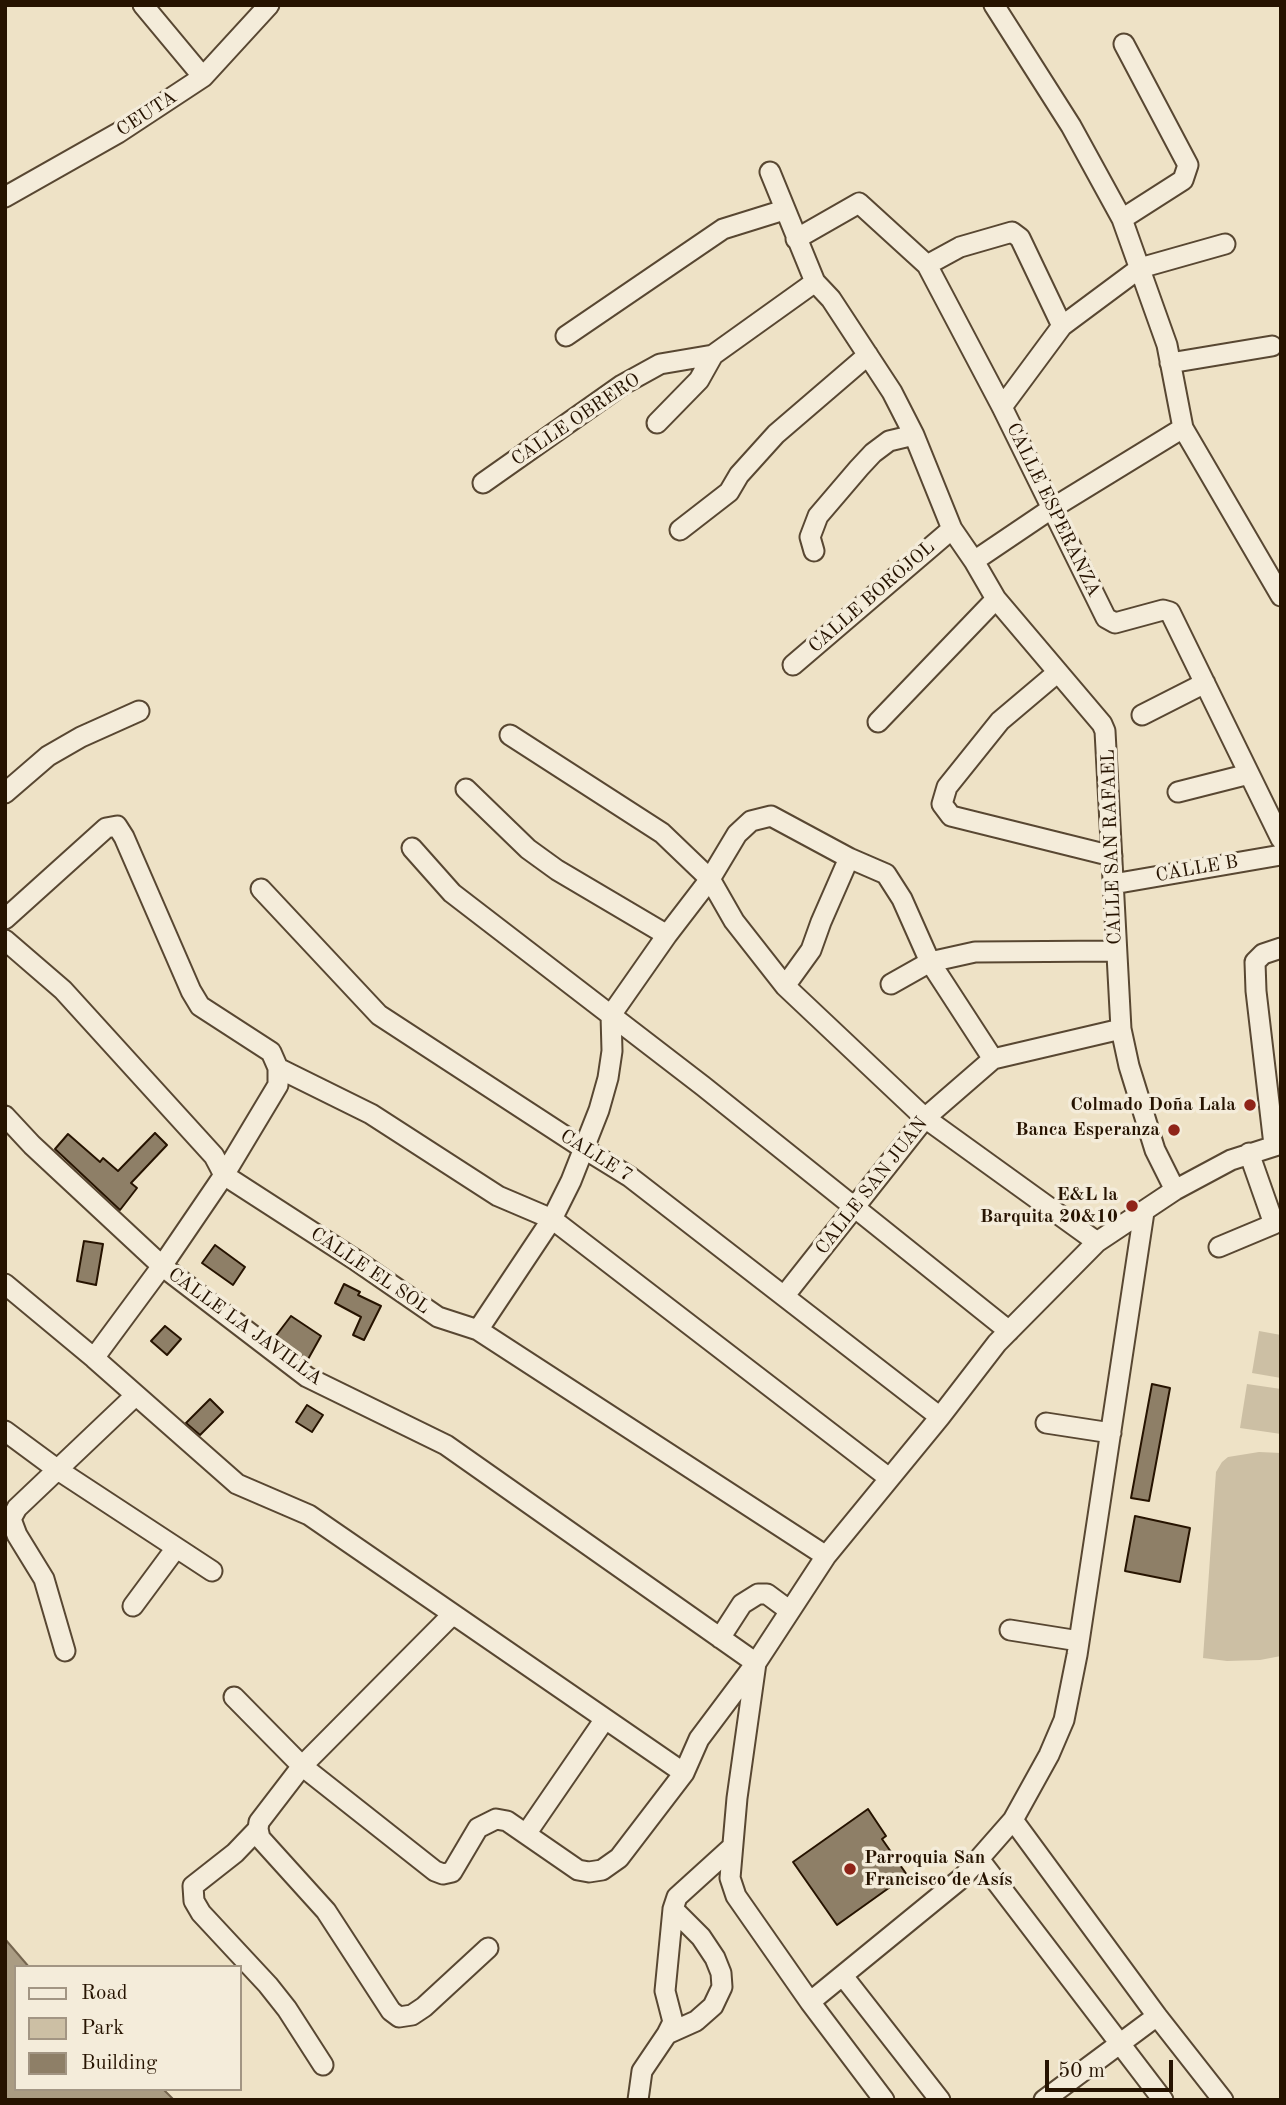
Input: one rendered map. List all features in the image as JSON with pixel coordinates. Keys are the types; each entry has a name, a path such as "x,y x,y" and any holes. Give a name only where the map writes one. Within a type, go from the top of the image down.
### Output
{"street":[{"path":"143,5 202,77"},
{"name":"CEUTA","path":"5,197 118,133 202,77 269,5"},
{"path":"994,5 1071,126 1122,219 1167,345 1183,428 1281,596"},
{"path":"1122,219 1183,180 1188,165 1124,44"},
{"name":"CALLE SAN RAFAEL","path":"770,172 816,282 831,299 892,392 914,435 952,529 996,600 1102,723 1105,731 1121,1029 1129,1066 1155,1150 1175,1190"},
{"name":"CALLE ESPERANZA","path":"796,239 859,203 927,265 1002,407 1106,618 1115,623 1167,610 1281,839"},
{"path":"566,336 723,229 784,210"},
{"path":"927,265 960,247 1013,232 1020,238 1062,326"},
{"path":"1002,407 1062,326 1140,268 1225,244"},
{"name":"CALLE OBRERO","path":"483,483 622,385 660,364 713,355 816,282"},
{"path":"1170,363 1272,346"},
{"path":"657,423 699,380 713,355"},
{"path":"680,530 729,492 739,475 776,435 868,355"},
{"path":"974,561 1051,509 1183,428"},
{"path":"814,551 810,537 818,516 859,468 889,441 914,435"},
{"name":"CALLE BOROJOL","path":"793,666 952,529"},
{"path":"878,722 996,600"},
{"path":"1058,672 1000,721 947,787 942,804 951,816 1112,856"},
{"path":"1143,715 1205,683"},
{"path":"5,793 48,756 81,737 139,711"},
{"path":"510,735 662,833 710,879 734,921 785,986 925,1118 1097,1242"},
{"path":"1178,792 1249,774"},
{"path":"466,789 538,856 557,870 667,935"},
{"path":"478,1330 552,1219 571,1181 608,1078 612,1051 611,1015 710,879 737,834 751,821 771,816 849,858 886,874 902,899 930,962 993,1059"},
{"path":"5,919 106,828 117,827 124,837 200,1006 271,1052 278,1068 278,1085 224,1175 162,1266 94,1358"},
{"path":"412,848 452,893 611,1015 1009,1331"},
{"name":"CALLE B","path":"1113,884 1281,855"},
{"path":"785,986 811,950 849,858"},
{"name":"CALLE 7","path":"261,889 379,1015 630,1177 940,1417"},
{"name":"CALLE EL SOL","path":"5,940 63,990 215,1156 224,1175 438,1317 478,1330 826,1556"},
{"path":"234,1697 302,1766 435,1871 443,1874 452,1872 478,1828 496,1819 507,1821 578,1870 602,1870 619,1858 684,1773 699,1739 756,1664 826,1556 1009,1331 1097,1242 1175,1190 1231,1160 1277,1145 1256,991 1255,962 1263,954 1281,947"},
{"path":"891,984 930,962 975,952 1116,951"},
{"name":"CALLE SAN JUAN","path":"785,1296 925,1118 993,1059 1121,1029"},
{"path":"278,1068 371,1114 498,1196 552,1219 889,1478"},
{"name":"CALLE LA JAVILLA","path":"5,1116 32,1145 162,1266 307,1377 446,1445 756,1664"},
{"path":"1219,1247 1274,1224 1249,1153"},
{"path":"810,2002 963,1877 1013,1820 1049,1755 1064,1720 1079,1641 1144,1212"},
{"path":"5,1284 237,1484 309,1516 684,1773"},
{"path":"65,1651 44,1580 17,1535 11,1519 17,1508 136,1395"},
{"path":"1046,1423 1111,1433"},
{"path":"6,1434 212,1572"},
{"path":"133,1606 176,1548"},
{"path":"720,1638 742,1604 758,1594 766,1594 790,1611"},
{"path":"454,1617 449,1618 302,1766 259,1822 258,1829 260,1838 326,1911 391,2011 399,2017 412,2015 424,2007 488,1948"},
{"path":"1010,1629 1079,1641"},
{"path":"756,1664 731,1849 730,1878 736,1896 810,2002 884,2100"},
{"path":"526,1834 605,1719"},
{"path":"1013,1820 1223,2100"},
{"path":"258,1829 234,1853 193,1886 194,1900 201,1913 287,2009 323,2065"},
{"path":"638,2100 642,2071 673,2022 665,1991 673,1909 677,1897 731,1849"},
{"path":"979,1859 1163,2100"},
{"path":"667,2034 696,2021 713,2006 722,1987 721,1972 715,1958 701,1937 673,1909"},
{"path":"843,1976 940,2100"},
{"path":"1044,2100 1157,2015"}],"green space":[{"path":"1259,1331 1281,1335 1281,1378 1252,1373"},
{"path":"1247,1384 1281,1389 1281,1434 1240,1428"},
{"path":"1259,1452 1281,1453 1281,1656 1227,1661 1203,1658 1216,1472 1228,1457"}],"shaded area":[{"path":"5,1939 27,1965 14,1965 14,2091 165,2091 174,2100 5,2100"}],"building":[{"path":"155,1133 167,1145 131,1183 137,1188 120,1210 55,1149 68,1134 100,1162 103,1158 118,1171"},
{"path":"84,1241 103,1244 96,1285 77,1281"},
{"path":"215,1245 245,1267 233,1285 202,1263"},
{"path":"344,1284 360,1292 358,1295 381,1306 364,1340 353,1335 361,1317 335,1303"},
{"path":"291,1316 321,1336 307,1361 275,1337"},
{"path":"165,1326 181,1339 167,1355 151,1341"},
{"path":"1152,1384 1170,1388 1149,1501 1131,1498"},
{"path":"210,1399 223,1412 200,1435 186,1423"},
{"path":"307,1405 323,1415 312,1432 296,1422"},
{"path":"1135,1516 1190,1528 1180,1582 1125,1571"},
{"name":"Parroquia San Francisco de Asís","path":"868,1809 886,1836 882,1839 907,1875 837,1925 793,1862"}],"place":[{"name":"Colmado Doña Lala","path":"1250,1105"},
{"name":"Banca Esperanza","path":"1174,1130"},
{"name":"E&L la Barquita 20&10","path":"1132,1206"},
{"name":"Parroquia San Francisco de Asís","path":"850,1869"}]}
